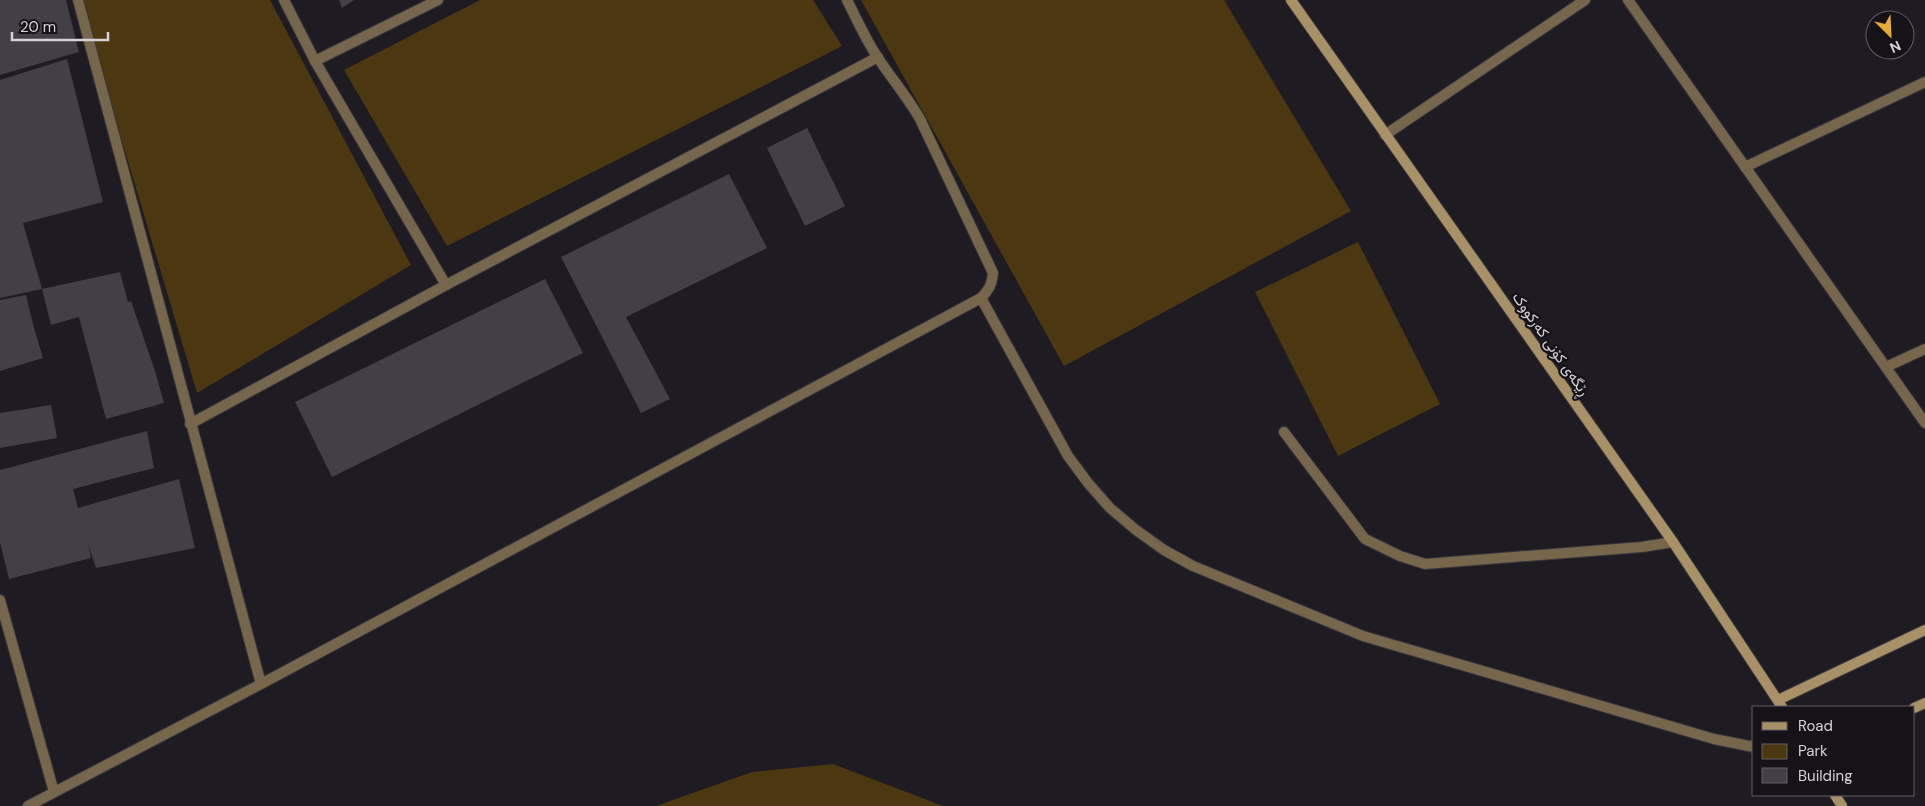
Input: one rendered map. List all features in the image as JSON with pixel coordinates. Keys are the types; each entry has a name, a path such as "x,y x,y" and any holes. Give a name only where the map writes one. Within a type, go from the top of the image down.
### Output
{"street":[{"path":"78,0 190,424 262,684"},
{"path":"284,0 315,61 446,285"},
{"path":"315,61 438,0"},
{"path":"28,806 262,684 981,298 988,291 992,283 993,273 920,119 862,31 847,0"},
{"name":"ڕێگەی کۆنی کەرکووک","path":"1291,0 1673,542 1780,704"},
{"path":"1386,135 1585,0"},
{"path":"1628,0 1925,423"},
{"path":"190,424 446,285 878,57"},
{"path":"1745,167 1925,82"},
{"path":"981,298 1064,448 1088,483 1110,508 1164,550 1193,566 1363,636 1714,739 1752,747"},
{"path":"1886,367 1925,349"},
{"path":"1284,432 1365,538 1400,556 1425,564 1642,547 1673,542"},
{"path":"0,600 54,792"},
{"path":"1780,704 1925,630"}],"green space":[{"path":"80,0 270,0 411,265 197,393"},
{"path":"480,0 813,0 842,46 447,246 344,70"},
{"path":"861,0 1224,0 1351,211 1064,366"},
{"path":"1358,242 1440,404 1338,456 1255,292"},
{"path":"833,764 943,806 656,806 752,772"}],"building":[{"path":"0,0 66,0 79,52 0,75"},
{"path":"339,0 354,0 342,8"},
{"path":"67,59 103,202 23,223 42,289 0,298 0,80"},
{"path":"807,128 845,206 805,226 767,148"},
{"path":"729,174 767,248 626,317 670,399 641,413 561,257"},
{"path":"120,272 128,302 131,301 164,403 106,419 79,317 51,325 42,289"},
{"path":"545,279 583,353 332,477 295,402"},
{"path":"26,295 43,358 0,371 0,300"},
{"path":"51,405 57,438 0,448 0,413"},
{"path":"147,431 154,468 73,489 78,508 179,479 195,548 96,568 88,544 91,558 9,579 0,542 0,470"}]}
